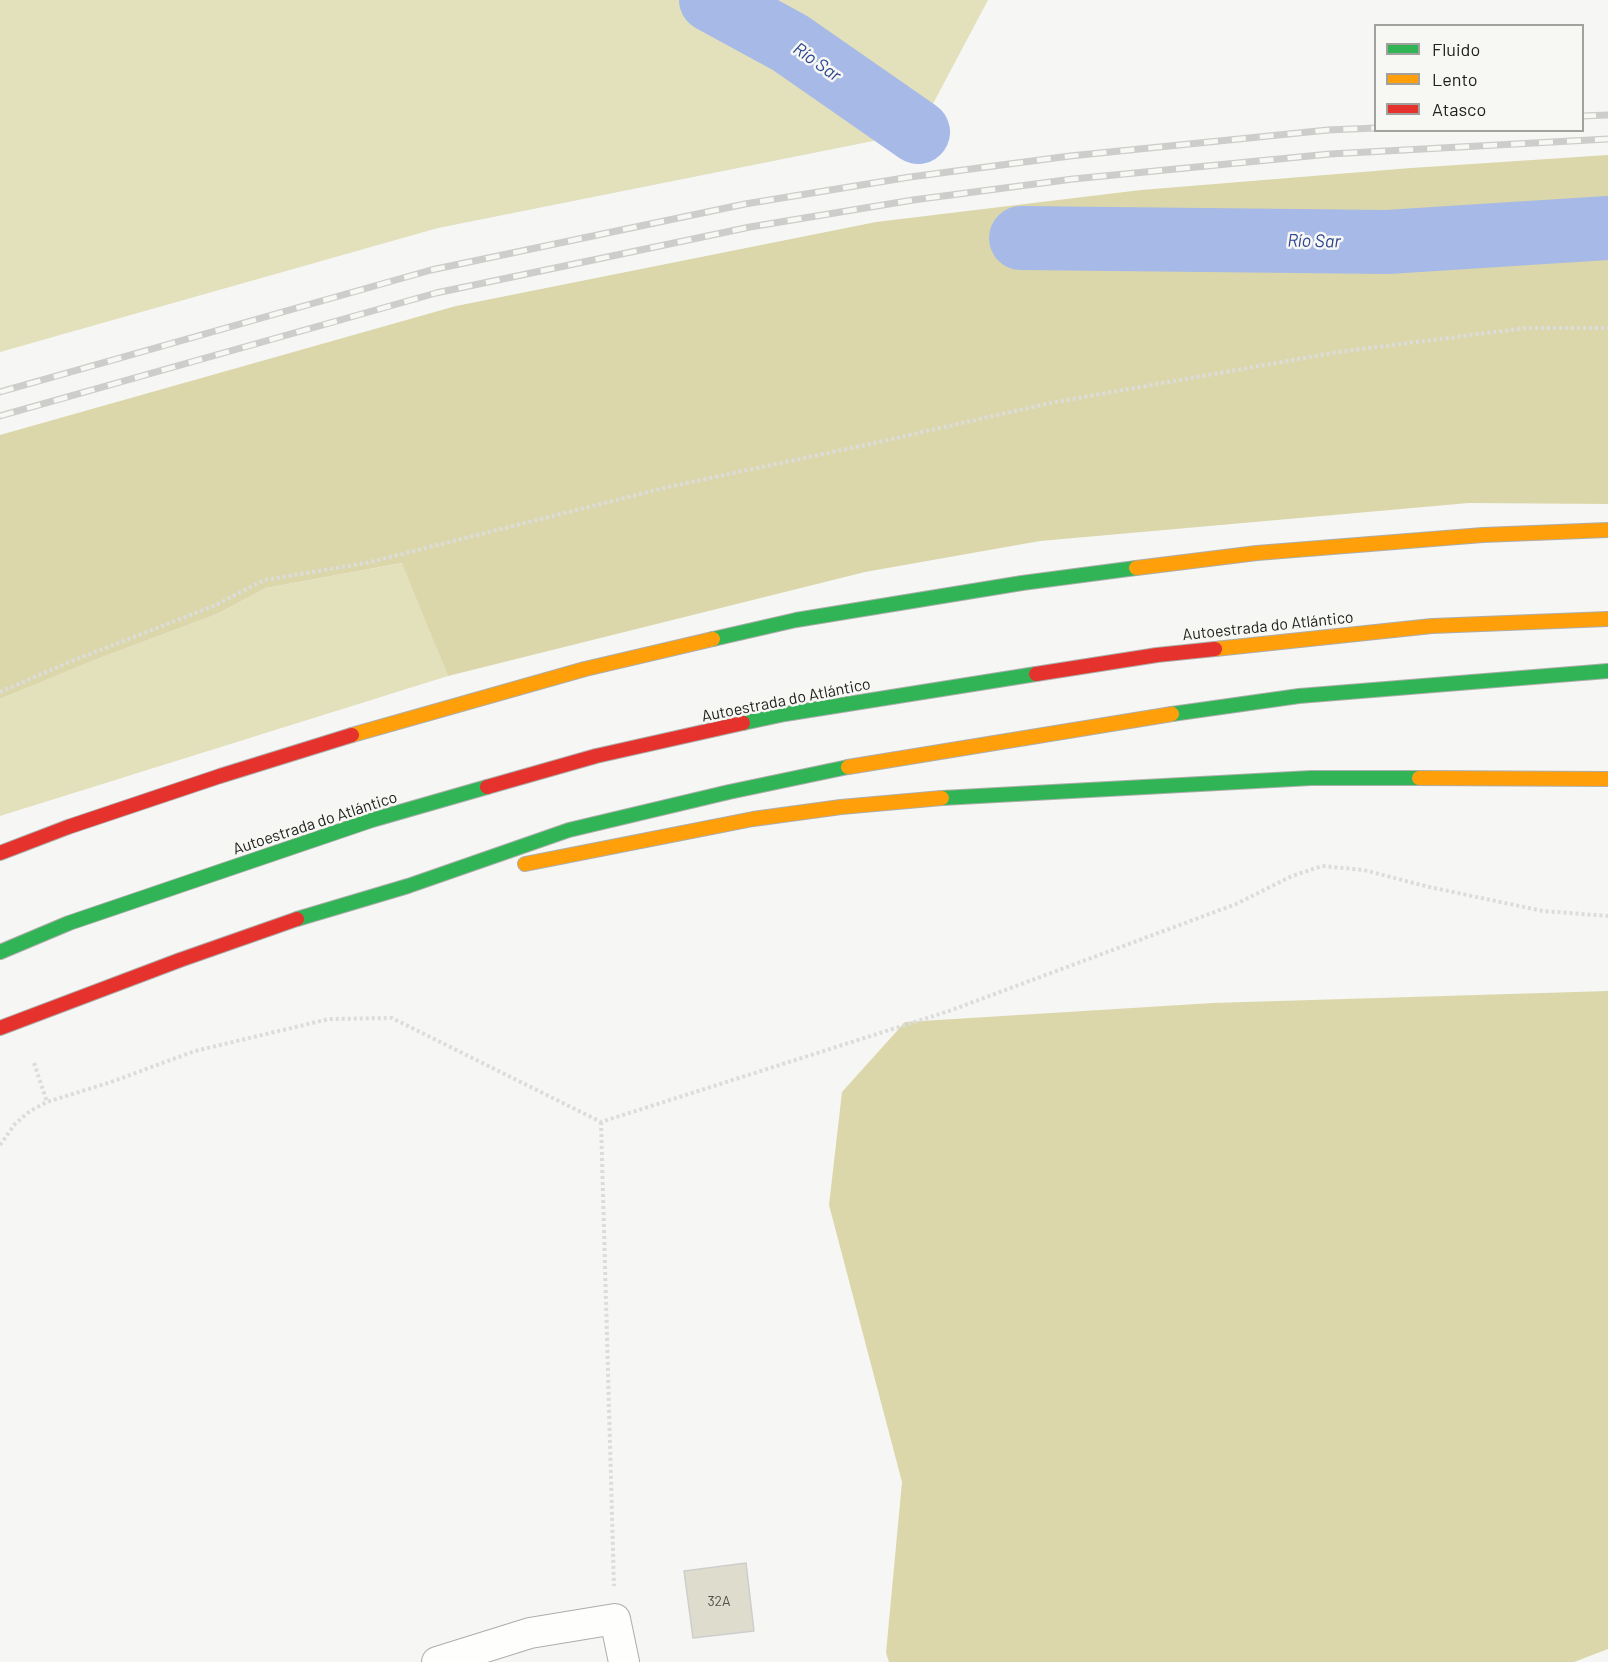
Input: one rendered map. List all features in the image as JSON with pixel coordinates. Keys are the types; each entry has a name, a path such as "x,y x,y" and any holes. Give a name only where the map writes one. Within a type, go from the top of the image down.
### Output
{"highway":[{"path":"0,853 68,827 220,776 364,731 585,669 796,620 1022,583 1257,553 1483,535 1608,530"},
{"name":"Autoestrada do Atlántico","path":"0,952 69,923 372,820 596,756 785,714 1157,655 1432,626 1608,619"},
{"path":"0,1028 180,960 289,922 408,886 569,830 729,792 870,763 1134,719 1299,696 1608,671"},
{"path":"506,869 585,851 753,819 924,799 1311,778 1608,779"},
{"path":"408,886 484,873"}],"street":[{"path":"436,1662 530,1633 615,1619 624,1662"}],"path":[{"path":"0,692 72,661 216,605 264,580 366,563 668,487 1050,404 1327,354 1526,328 1608,328"},
{"path":"0,1145 15,1124 30,1111 47,1102 111,1082 195,1051 328,1019 392,1018 601,1122 949,1011 1236,904 1292,876 1322,866 1364,870 1429,887 1543,911 1608,916"},
{"path":"34,1063 47,1102"},
{"path":"601,1122 615,1619"}],"shaded area":[{"path":"0,0 988,0 918,132 438,228 0,352"},
{"path":"1608,155 1608,504 1469,503 1040,541 865,572 448,676 402,563 266,588 217,614 97,659 0,699 0,435 456,306 876,222 1141,190"},
{"path":"403,563 448,676 0,816 0,699 97,659 217,614 266,588"},
{"path":"1608,991 1608,1649 1574,1662 889,1662 886,1653 902,1482 829,1205 842,1092 905,1022 1213,1003"}],"building":[{"path":"746,1563 754,1631 693,1638 684,1571"}],"waterway":[{"name":"Río Sar","path":"711,0 790,43 918,132"},
{"name":"Río Sar","path":"1021,238 1387,242 1608,228"}],"railway":[{"path":"1584,116 1608,115"},
{"path":"0,392 431,270 745,204 910,177 1070,156 1328,130 1374,128"},
{"path":"0,416 436,293 750,227 913,200 1073,179 1330,154 1608,139"}],"traffic: fast":[{"path":"713,639 796,620 1022,583 1136,568"},
{"path":"1172,714 1299,696 1608,671"},
{"path":"743,723 785,714 1036,674"},
{"path":"297,919 408,886 569,830 729,792 848,767"},
{"path":"942,798 1311,778 1419,778"},
{"path":"0,952 69,923 372,820 487,787"}],"traffic: slow":[{"path":"1136,568 1257,553 1483,535 1608,530"},
{"path":"1215,649 1432,626 1608,619"},
{"path":"352,735 585,669 713,639"},
{"path":"848,767 1172,714"},
{"path":"1419,778 1608,779"},
{"path":"525,864 753,819 841,807 942,798"}],"traffic: jam":[{"path":"1036,674 1157,655 1215,649"},
{"path":"487,787 596,756 743,723"},
{"path":"0,853 68,827 220,776 352,735"},
{"path":"0,1028 180,960 297,919"}]}
